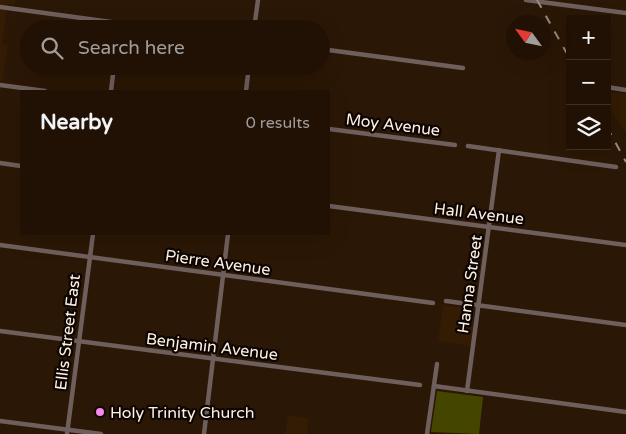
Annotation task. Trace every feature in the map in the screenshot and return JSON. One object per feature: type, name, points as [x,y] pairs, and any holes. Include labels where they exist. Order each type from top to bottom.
[{"type":"street","points":[[255,20],[258,0]]},
{"type":"street","points":[[526,0],[626,13]]},
{"type":"street","points":[[0,7],[81,20]]},
{"type":"street","points":[[330,50],[463,68]]},
{"type":"street","points":[[111,90],[113,75]]},
{"type":"street","points":[[246,90],[248,75]]},
{"type":"street","points":[[0,85],[38,90]]},
{"type":"street","points":[[611,88],[626,90]]},
{"type":"street","name":"Moy Avenue","points":[[330,129],[454,145]]},
{"type":"street","points":[[468,146],[616,167]]},
{"type":"street","name":"Hanna Street","points":[[468,391],[499,150]]},
{"type":"street","points":[[0,163],[20,166]]},
{"type":"street","name":"Hall Avenue","points":[[330,206],[626,245]]},
{"type":"street","name":"Ellis Street East","points":[[67,432],[93,235]]},
{"type":"street","points":[[204,434],[228,235]]},
{"type":"street","name":"Pierre Avenue","points":[[0,245],[433,303]]},
{"type":"street","points":[[446,301],[626,325]]},
{"type":"street","name":"Benjamin Avenue","points":[[0,331],[420,385]]},
{"type":"street","points":[[427,434],[437,364]]},
{"type":"street","points":[[434,386],[626,412]]},
{"type":"street","points":[[0,420],[67,432],[101,434]]},
{"type":"shaded area","points":[[0,0],[16,0],[15,4],[8,4],[2,44],[8,45],[2,81],[0,80]]},
{"type":"shaded area","points":[[611,92],[626,94],[626,134],[611,109]]},
{"type":"shaded area","points":[[443,305],[475,309],[472,346],[438,341]]},
{"type":"shaded area","points":[[437,391],[483,397],[479,434],[431,432]]},
{"type":"shaded area","points":[[288,415],[309,418],[307,434],[285,434]]},
{"type":"railway","points":[[537,0],[566,52]]},
{"type":"railway","points":[[611,134],[626,162]]},
{"type":"place","name":"Holy Trinity Church","points":[[100,412]]}]
